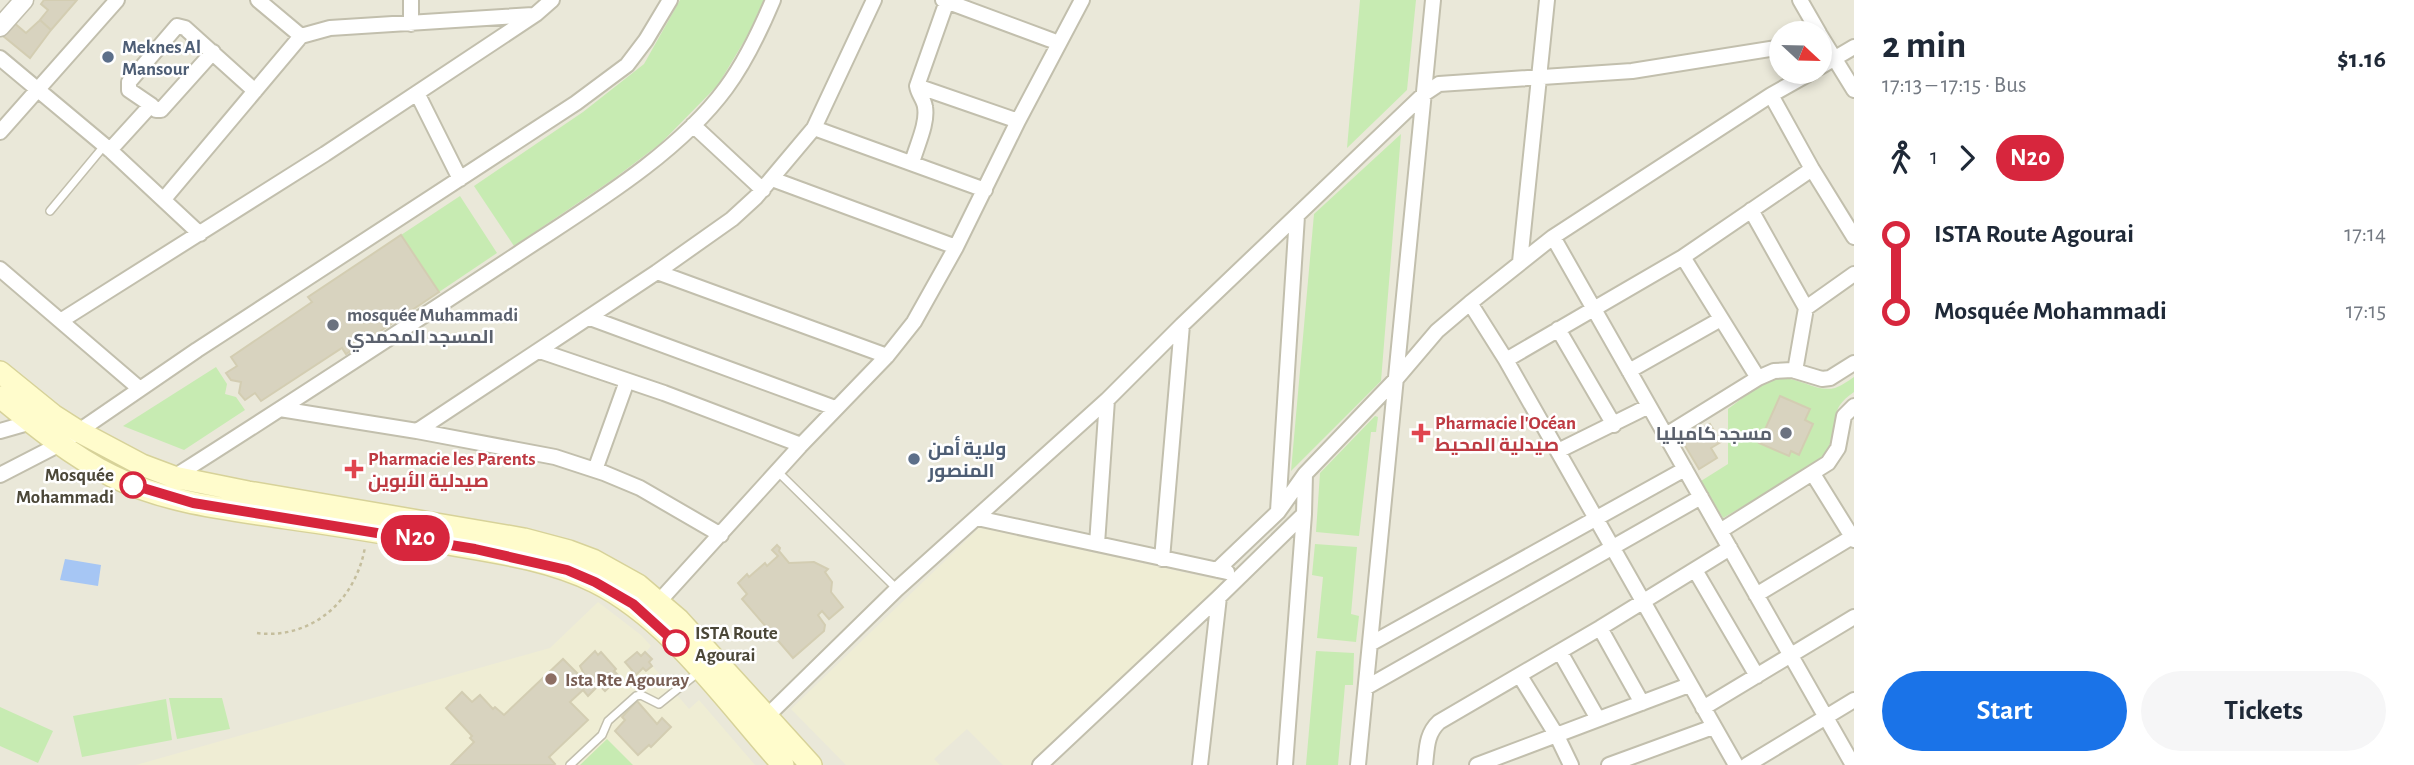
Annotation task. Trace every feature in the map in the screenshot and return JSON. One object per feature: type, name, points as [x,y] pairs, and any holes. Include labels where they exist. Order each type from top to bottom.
[{"type":"main road","points":[[0,372],[53,415],[78,431],[142,465],[174,477],[524,539],[593,560],[638,585],[700,670],[759,724],[811,765]]},
{"type":"main road","points":[[0,398],[88,463],[133,485],[193,503],[487,551],[567,570],[653,609],[691,633],[759,724],[783,765]]},
{"type":"main road","points":[[133,485],[142,465]]},
{"type":"street","points":[[0,27],[24,0]]},
{"type":"street","points":[[0,132],[117,0]]},
{"type":"street","points":[[258,0],[301,36]]},
{"type":"street","points":[[411,0],[411,24]]},
{"type":"street","points":[[62,320],[417,93],[536,14],[552,0]]},
{"type":"street","points":[[0,475],[60,444],[576,103],[626,65],[646,40],[670,0]]},
{"type":"street","points":[[174,477],[608,192],[665,150],[693,125],[726,89],[757,38],[774,0]]},
{"type":"street","points":[[417,431],[590,318],[733,219],[767,184],[814,128],[874,0]]},
{"type":"street","points":[[653,609],[835,408],[887,356],[914,322],[956,247],[1082,0]]},
{"type":"street","points":[[1358,765],[1433,0]]},
{"type":"street","points":[[1520,262],[1546,0]]},
{"type":"street","points":[[1800,0],[1811,21]]},
{"type":"street","points":[[912,163],[926,115],[924,100],[918,94],[917,86],[945,1],[1059,43]]},
{"type":"street","points":[[164,199],[301,36],[319,30],[536,14]]},
{"type":"street","points":[[213,52],[160,110],[156,110],[129,90],[129,82],[177,26],[186,28],[213,52],[255,91]]},
{"type":"street","points":[[1832,60],[1854,47]]},
{"type":"street","points":[[759,724],[897,589],[1107,400],[1424,94],[1439,84],[1632,71],[1769,49]]},
{"type":"street","points":[[1832,54],[1854,90]]},
{"type":"street","points":[[0,58],[107,148],[200,234]]},
{"type":"street","points":[[1217,570],[1278,512],[1305,474],[1397,378],[1437,331],[1470,303],[1553,237],[1791,84]]},
{"type":"street","points":[[917,86],[1018,121]]},
{"type":"street","points":[[417,93],[460,179]]},
{"type":"street","points":[[1771,95],[1854,237]]},
{"type":"street","points":[[107,148],[151,105]]},
{"type":"street","points":[[693,125],[767,184],[956,247]]},
{"type":"street","points":[[814,128],[985,190]]},
{"type":"street","points":[[1506,360],[1683,257],[1812,169]]},
{"type":"street","points":[[1751,210],[1806,308],[1795,370]]},
{"type":"street","points":[[1278,512],[1297,216]]},
{"type":"street","points":[[1553,237],[1853,765]]},
{"type":"street","points":[[1683,257],[1758,378]]},
{"type":"street","points":[[0,269],[140,389]]},
{"type":"street","points":[[657,272],[887,356]]},
{"type":"street","points":[[1806,308],[1854,274]]},
{"type":"street","points":[[1470,303],[1506,360],[1736,765]]},
{"type":"street","points":[[590,318],[835,408]]},
{"type":"street","points":[[1629,371],[1721,318]]},
{"type":"street","points":[[1162,559],[1182,325]]},
{"type":"street","points":[[1558,329],[1614,425]]},
{"type":"street","points":[[540,351],[801,445]]},
{"type":"street","points":[[1666,435],[1758,378],[1774,371],[1795,370],[1822,379],[1830,378],[1854,363]]},
{"type":"street","points":[[595,470],[627,381]]},
{"type":"street","points":[[1097,544],[1107,400]]},
{"type":"street","points":[[1720,531],[1828,463],[1839,443],[1844,416],[1854,405]]},
{"type":"street","points":[[1558,451],[1649,406]]},
{"type":"street","points":[[280,409],[555,457],[640,488],[721,535]]},
{"type":"street","points":[[0,431],[53,415]]},
{"type":"street","points":[[1839,443],[1854,448]]},
{"type":"street","points":[[1372,643],[1685,469]]},
{"type":"street","points":[[1285,765],[1305,474]]},
{"type":"street","points":[[1756,595],[1853,539],[1813,474]]},
{"type":"street","points":[[1367,687],[1701,497]]},
{"type":"street","points":[[1040,765],[1242,576],[1304,514]]},
{"type":"street","points":[[977,518],[1242,576]]},
{"type":"street","points":[[1425,765],[1428,736],[1432,729],[1730,548]]},
{"type":"street","points":[[1695,570],[1757,676]]},
{"type":"street","points":[[1200,765],[1219,597]]},
{"type":"street","points":[[1703,708],[1854,617]]},
{"type":"street","points":[[1600,628],[1642,703]]},
{"type":"street","points":[[1560,652],[1598,719]]},
{"type":"street","points":[[1520,676],[1557,736],[1571,765]]},
{"type":"street","points":[[1477,765],[1689,685]]},
{"type":"street","points":[[1747,765],[1854,700]]},
{"type":"street","points":[[1609,765],[1713,727]]},
{"type":"lane","points":[[50,211],[107,148]]},
{"type":"lane","points":[[778,472],[897,589]]},
{"type":"lane","points":[[570,765],[602,735],[608,721],[636,696],[646,696],[653,703],[659,704],[700,670]]},
{"type":"path","points":[[257,633],[274,635],[293,632],[323,617],[339,604],[351,586],[362,560],[368,530]]},
{"type":"shaded area","points":[[0,0],[1854,0],[1854,765],[0,765]]},
{"type":"shaded area","points":[[980,527],[1223,581],[1030,765],[1003,765],[967,729],[934,759],[940,765],[846,765],[791,709]]},
{"type":"shaded area","name":"Ista Rte Agouray","points":[[598,602],[651,646],[646,652],[652,659],[649,662],[689,709],[699,700],[755,765],[136,765],[550,648]]},
{"type":"green space","points":[[680,0],[764,0],[749,33],[718,85],[660,144],[514,246],[474,186],[583,112],[644,64]]},
{"type":"green space","points":[[1360,0],[1416,0],[1407,90],[1347,148]]},
{"type":"green space","points":[[1401,134],[1381,381],[1291,471],[1314,214]]},
{"type":"green space","points":[[460,196],[497,253],[439,292],[401,235]]},
{"type":"green space","points":[[216,367],[227,384],[225,394],[236,397],[245,410],[184,450],[123,426]]},
{"type":"green space","points":[[1854,377],[1854,392],[1837,411],[1832,437],[1821,458],[1811,467],[1723,518],[1701,481],[1728,464],[1728,409],[1756,388],[1775,379],[1791,379],[1827,389],[1837,387]]},
{"type":"green space","points":[[1375,416],[1378,417],[1376,432],[1371,432],[1359,536],[1316,532],[1320,473]]},
{"type":"green space","points":[[1315,544],[1357,547],[1351,614],[1359,616],[1356,642],[1317,638],[1323,577],[1312,575]]},
{"type":"green space","points":[[1316,651],[1354,653],[1353,685],[1345,685],[1338,765],[1306,765]]},
{"type":"green space","points":[[169,698],[222,698],[230,729],[177,739]]},
{"type":"green space","points":[[166,699],[172,740],[82,757],[73,716]]},
{"type":"green space","points":[[0,707],[53,731],[38,763],[0,746]]},
{"type":"green space","points":[[607,739],[633,765],[580,765]]},
{"type":"water","points":[[65,559],[101,565],[98,586],[60,580]]},
{"type":"building","points":[[44,0],[77,0],[51,30],[40,20],[48,10],[41,4]]},
{"type":"building","points":[[40,20],[51,30],[30,58],[2,35],[13,22],[26,33]]},
{"type":"building","name":"mosquée Muhammadi المسجد المحمدي","points":[[401,235],[439,292],[346,354],[342,348],[261,401],[255,393],[245,400],[239,393],[241,382],[231,380],[226,373],[237,366],[231,357],[312,302],[308,297]]},
{"type":"building","name":"مسجد كاميليا","points":[[1780,396],[1810,409],[1805,420],[1813,424],[1799,455],[1791,451],[1789,456],[1759,443]]},
{"type":"building","points":[[1710,424],[1721,442],[1711,448],[1717,458],[1699,469],[1681,439]]},
{"type":"building","points":[[777,545],[789,563],[814,562],[828,569],[825,572],[832,582],[831,592],[843,607],[829,619],[822,611],[818,615],[825,625],[824,631],[793,658],[742,599],[747,594],[738,583],[747,574],[749,577],[778,556],[772,550]]},
{"type":"building","points":[[595,651],[598,655],[601,652],[620,677],[605,691],[599,685],[588,696],[583,690],[570,702],[588,720],[549,757],[555,764],[451,765],[474,742],[470,738],[472,736],[446,708],[462,692],[472,702],[480,695],[493,709],[495,707],[504,715],[563,659],[581,677],[584,674],[580,666]]},
{"type":"building","points":[[637,652],[641,656],[645,652],[652,659],[649,662],[652,666],[646,671],[643,668],[636,675],[625,662]]},
{"type":"building","points":[[637,701],[657,724],[662,718],[671,727],[651,747],[649,745],[638,755],[615,731],[625,720],[622,717]]},
{"type":"bus line","name":"N20","points":[[133,485],[171,498],[223,509],[353,528],[537,561],[567,570],[613,591],[633,604],[676,643]]},
{"type":"place","name":"Meknes Al Mansour","points":[[108,57]]},
{"type":"place","name":"mosquée Muhammadi المسجد المحمدي","points":[[333,325]]},
{"type":"place","name":"Pharmacie l'Océan صيدلية المحيط","points":[[1421,433]]},
{"type":"place","name":"مسجد كاميليا","points":[[1786,433]]},
{"type":"place","name":"ولاية أمن المنصور","points":[[914,459]]},
{"type":"place","name":"Pharmacie les Parents صيدلية الأبوين","points":[[354,469]]},
{"type":"place","name":"Mosquée Mohammadi","points":[[133,485]]},
{"type":"place","name":"ISTA Route Agourai","points":[[676,643]]},
{"type":"place","name":"Ista Rte Agouray","points":[[551,679]]}]
